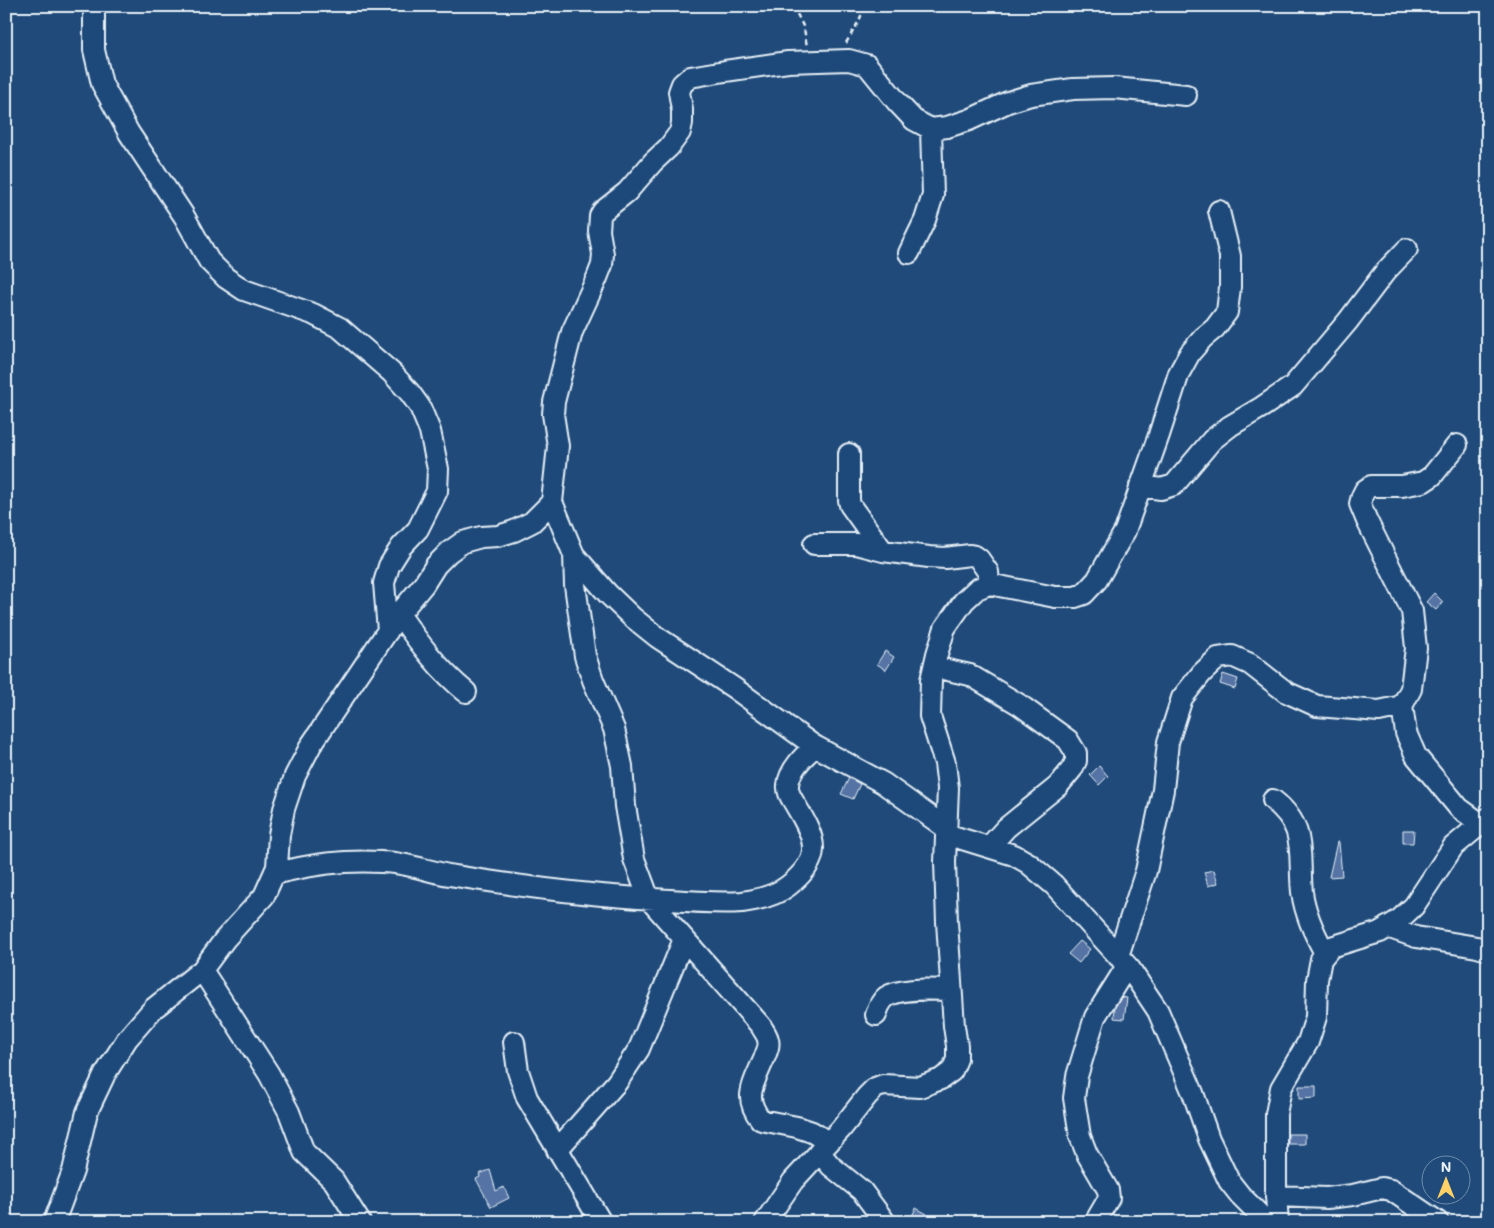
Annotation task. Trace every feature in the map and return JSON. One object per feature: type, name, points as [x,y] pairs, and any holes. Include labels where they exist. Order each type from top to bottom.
[{"type":"street","points":[[94,6],[94,50],[102,84],[129,133],[184,216],[208,261],[226,278],[244,290],[313,314],[340,328],[392,373],[420,407],[430,431],[438,469],[437,491],[418,529],[401,547],[389,566],[384,583],[388,631]]},
{"type":"street","points":[[1186,95],[1114,88],[1073,89],[1030,95],[1008,102],[969,120],[931,130],[914,120],[896,102],[867,65],[849,60],[788,62],[690,77],[682,84],[679,92],[682,109],[680,132],[669,147],[627,192],[603,211],[599,223],[603,254],[602,265],[572,332],[554,402],[553,414],[558,446],[552,502],[574,555],[614,600],[656,637],[734,688],[815,746],[883,783],[946,831],[1014,855],[1028,863],[1054,885],[1122,961],[1158,1011],[1193,1093],[1209,1139],[1229,1181],[1266,1222]]},
{"type":"street","points":[[909,253],[925,220],[933,195],[931,130]]},
{"type":"street","points":[[765,1222],[792,1181],[875,1088],[883,1084],[920,1087],[941,1079],[952,1071],[957,1060],[951,990],[945,862],[948,788],[945,763],[930,716],[931,680],[945,628],[964,602],[977,589],[989,584],[1055,597],[1075,597],[1084,594],[1097,580],[1125,531],[1179,373],[1190,353],[1215,328],[1227,312],[1230,287],[1230,256],[1219,211]]},
{"type":"street","points":[[1140,486],[1161,489],[1174,485],[1212,440],[1230,426],[1262,408],[1293,386],[1348,321],[1385,272],[1407,249]]},
{"type":"street","points":[[1278,1222],[1276,1196],[1276,1114],[1281,1088],[1308,1042],[1316,1017],[1321,959],[1331,947],[1380,932],[1399,920],[1414,906],[1453,847],[1484,821],[1459,808],[1416,756],[1406,733],[1402,706],[1411,689],[1416,648],[1412,611],[1360,504],[1365,490],[1372,486],[1402,486],[1423,482],[1432,476],[1457,445]]},
{"type":"street","points":[[849,454],[850,505],[883,551]]},
{"type":"street","points":[[54,1222],[73,1171],[87,1112],[105,1074],[127,1039],[153,1010],[202,970],[225,939],[264,896],[277,867],[279,835],[284,809],[295,776],[311,745],[399,614],[424,584],[436,565],[449,552],[463,542],[482,537],[498,536],[514,531],[532,522],[552,502]]},
{"type":"street","points":[[814,544],[851,543],[883,551],[945,558],[975,556],[988,572],[989,584]]},
{"type":"street","points":[[574,555],[575,585],[585,656],[614,729],[622,766],[625,806],[634,859],[650,899],[721,978],[761,1026],[768,1040],[768,1050],[750,1094],[753,1110],[761,1120],[812,1132],[824,1147],[831,1166],[862,1191],[885,1222]]},
{"type":"street","points":[[399,614],[434,662],[450,680],[466,692]]},
{"type":"street","points":[[1095,1222],[1109,1198],[1108,1190],[1087,1154],[1080,1136],[1074,1098],[1077,1076],[1095,1017],[1122,961],[1146,871],[1163,790],[1168,742],[1182,698],[1202,673],[1218,658],[1232,656],[1250,664],[1286,692],[1317,706],[1379,711],[1402,706]]},
{"type":"street","points":[[934,667],[970,674],[1020,705],[1068,740],[1076,753],[1076,761],[1072,769],[1058,786],[1006,828],[989,847]]},
{"type":"street","points":[[274,874],[309,865],[385,862],[519,886],[597,896],[709,903],[743,902],[767,897],[786,888],[802,873],[812,859],[814,847],[810,834],[788,793],[788,784],[790,774],[815,746]]},
{"type":"street","points":[[1273,800],[1285,810],[1294,824],[1300,842],[1302,892],[1307,916],[1325,953]]},
{"type":"street","points":[[1387,927],[1416,937],[1488,950]]},
{"type":"street","points":[[557,1150],[617,1082],[639,1049],[684,939]]},
{"type":"street","points":[[202,970],[269,1074],[289,1112],[304,1152],[334,1181],[360,1222]]},
{"type":"street","points":[[876,1014],[880,1004],[894,994],[918,990],[951,990]]},
{"type":"street","points":[[514,1042],[518,1072],[527,1098],[600,1222]]},
{"type":"street","points":[[1276,1196],[1326,1198],[1353,1195],[1382,1188],[1391,1190],[1438,1222]]},
{"type":"path","points":[[793,6],[819,61],[846,43],[859,22],[865,6]]},
{"type":"building","points":[[1434,593],[1443,602],[1436,610],[1426,602]]},
{"type":"building","points":[[885,651],[894,657],[886,670],[877,664]]},
{"type":"building","points":[[1223,674],[1238,679],[1235,689],[1220,684]]},
{"type":"building","points":[[1099,766],[1108,776],[1099,785],[1090,775]]},
{"type":"building","points":[[849,778],[860,784],[853,799],[841,794]]},
{"type":"building","points":[[1403,830],[1414,830],[1413,843],[1403,843]]},
{"type":"building","points":[[1337,842],[1339,842],[1342,876],[1329,877]]},
{"type":"building","points":[[1214,870],[1218,883],[1208,886],[1204,872]]},
{"type":"building","points":[[1080,941],[1090,949],[1079,963],[1068,954]]},
{"type":"building","points":[[1122,997],[1127,998],[1124,1019],[1114,1018],[1115,1007]]},
{"type":"building","points":[[1299,1086],[1316,1086],[1316,1098],[1299,1099]]},
{"type":"building","points":[[1288,1134],[1305,1134],[1305,1144],[1288,1144]]},
{"type":"building","points":[[490,1170],[496,1191],[504,1187],[509,1198],[491,1207],[476,1179],[480,1177],[479,1174]]},
{"type":"building","points":[[916,1208],[927,1214],[923,1222],[909,1222]]}]
